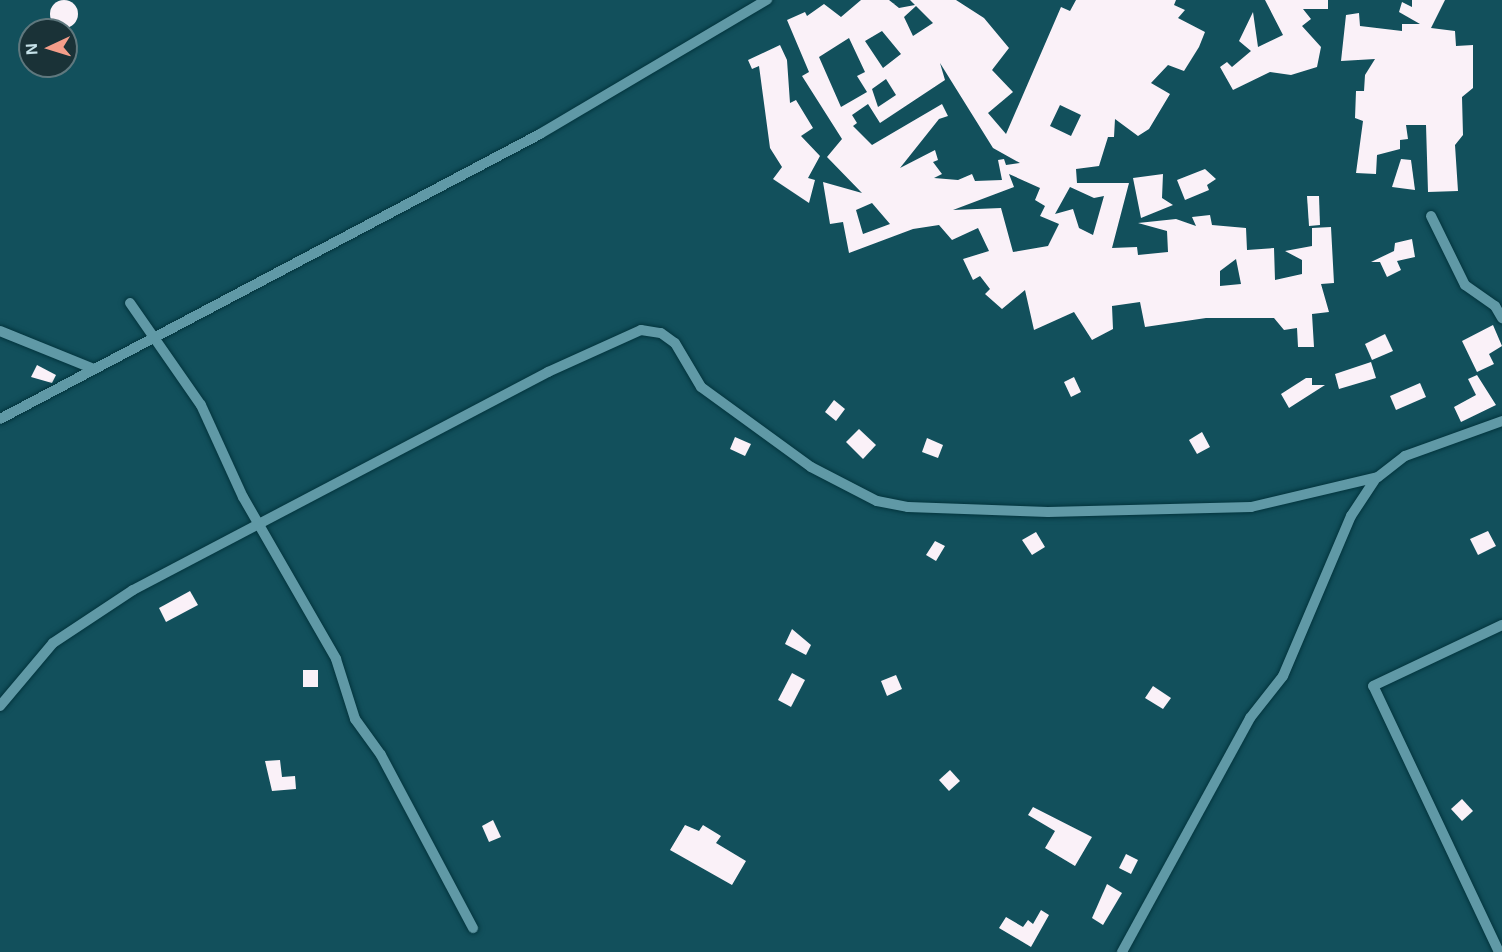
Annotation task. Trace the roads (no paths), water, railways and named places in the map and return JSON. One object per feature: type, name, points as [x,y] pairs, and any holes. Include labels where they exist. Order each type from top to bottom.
[{"type":"street","points":[[0,419],[540,134],[767,0]]},
{"type":"street","points":[[1431,216],[1465,285],[1495,306],[1502,318]]},
{"type":"street","points":[[130,303],[201,405],[259,526],[336,659],[355,719],[381,755],[473,927]]},
{"type":"street","points":[[0,706],[53,643],[133,590],[259,526],[548,372],[641,330],[661,333],[675,343],[700,387],[811,467],[878,501],[908,507],[1204,511],[1251,507],[1376,478]]},
{"type":"street","points":[[0,331],[94,369]]},
{"type":"street","points":[[1122,952],[1250,718],[1283,676],[1351,516],[1376,478],[1405,456],[1502,421]]},
{"type":"street","points":[[1499,952],[1373,686],[1502,625]]}]
